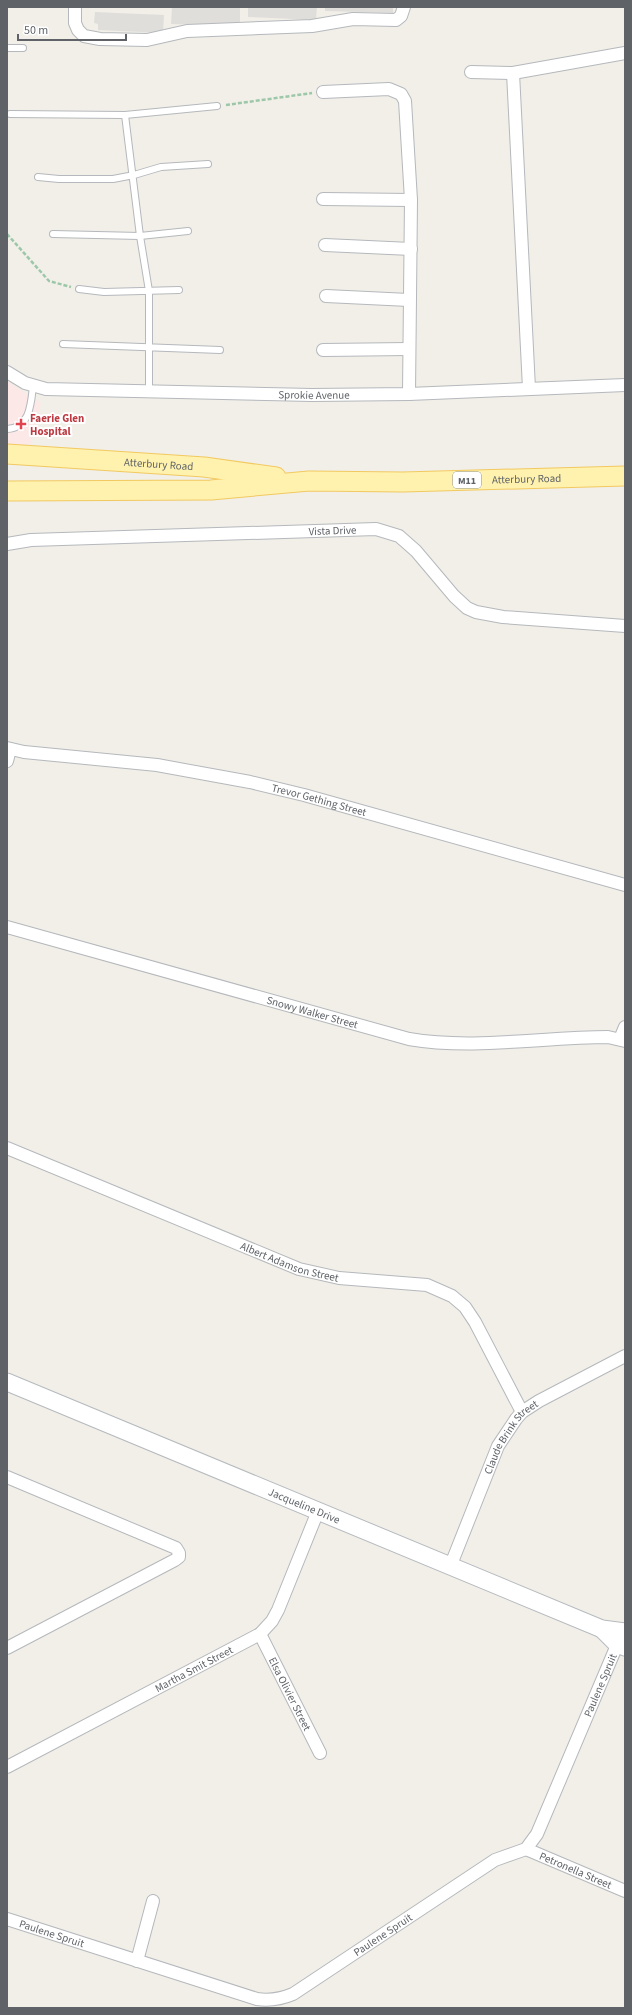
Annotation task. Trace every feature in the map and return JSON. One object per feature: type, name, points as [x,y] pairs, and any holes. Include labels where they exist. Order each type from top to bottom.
[{"type":"main road","name":"Atterbury Road","points":[[7,454],[204,467],[309,481]]},
{"type":"main road","name":"Atterbury Road","points":[[7,490],[211,490],[309,481],[402,482],[625,476]]},
{"type":"street","points":[[75,7],[75,23],[78,30],[84,36],[100,39],[140,40],[188,31],[312,26],[353,19],[396,20],[401,16],[404,7]]},
{"type":"street","points":[[471,72],[513,73],[625,53]]},
{"type":"street","points":[[513,73],[529,388]]},
{"type":"street","points":[[323,92],[389,89],[397,92],[403,97],[406,105],[411,248],[409,300],[409,394]]},
{"type":"street","points":[[323,199],[410,200]]},
{"type":"street","points":[[325,245],[411,248]]},
{"type":"street","points":[[326,296],[409,300]]},
{"type":"street","points":[[323,350],[409,349]]},
{"type":"street","name":"Sprokie Avenue","points":[[7,372],[33,386],[61,389],[149,392],[312,395],[409,394],[625,385]]},
{"type":"street","name":"Vista Drive","points":[[7,544],[31,540],[376,529],[399,536],[416,551],[454,596],[467,608],[476,612],[503,617],[625,626]]},
{"type":"street","points":[[7,761],[9,748]]},
{"type":"street","name":"Trevor Gething Street","points":[[9,748],[157,765],[250,782],[304,795],[625,886]]},
{"type":"street","name":"Snowy Walker Street","points":[[7,927],[409,1039],[427,1042],[598,1037],[622,1040]]},
{"type":"street","points":[[622,1040],[625,1027]]},
{"type":"street","name":"Albert Adamson Street","points":[[7,1148],[299,1269],[339,1278],[427,1285],[442,1290],[458,1300],[470,1314],[522,1412]]},
{"type":"street","name":"Claude Brink Street","points":[[450,1566],[498,1446],[508,1429],[522,1412],[543,1399],[625,1356]]},
{"type":"street","name":"Jacqueline Drive","points":[[7,1382],[623,1639]]},
{"type":"street","points":[[7,1477],[176,1548],[179,1553],[179,1557],[7,1648]]},
{"type":"street","name":"Martha Smit Street","points":[[7,1767],[260,1634],[272,1621],[278,1610],[318,1511]]},
{"type":"street","name":"Elsa Olivier Street","points":[[260,1634],[320,1754]]},
{"type":"street","name":"Paulene Spruit","points":[[7,1919],[257,1999],[281,1999],[293,1994],[495,1860],[526,1849],[537,1834],[623,1639]]},
{"type":"street","name":"Petronella Street","points":[[526,1849],[625,1891]]},
{"type":"street","points":[[137,1961],[153,1900]]},
{"type":"lane","points":[[7,48],[23,48]]},
{"type":"lane","points":[[10,114],[125,115],[217,106]]},
{"type":"lane","points":[[125,115],[134,175],[140,236],[149,291],[149,392]]},
{"type":"lane","points":[[38,177],[98,180],[134,175],[161,167],[208,164]]},
{"type":"lane","points":[[54,234],[140,236],[188,231]]},
{"type":"lane","points":[[79,289],[104,292],[179,290]]},
{"type":"lane","points":[[63,344],[220,350]]},
{"type":"lane","points":[[7,429],[20,425],[27,418],[33,386]]},
{"type":"path","points":[[217,106],[323,92]]},
{"type":"path","points":[[7,234],[49,281],[79,289]]},
{"type":"shaded area","points":[[172,7],[240,8],[240,26],[171,24]]},
{"type":"shaded area","points":[[248,7],[317,7],[316,20],[248,17]]},
{"type":"shaded area","points":[[325,7],[393,7],[393,13],[325,11]]},
{"type":"shaded area","points":[[95,12],[164,15],[163,33],[98,30],[98,24],[94,23]]},
{"type":"shaded area","name":"Faerie Glen Hospital","points":[[7,381],[41,403],[30,445],[7,444]]},
{"type":"place","name":"Faerie Glen Hospital","points":[[21,424]]}]
